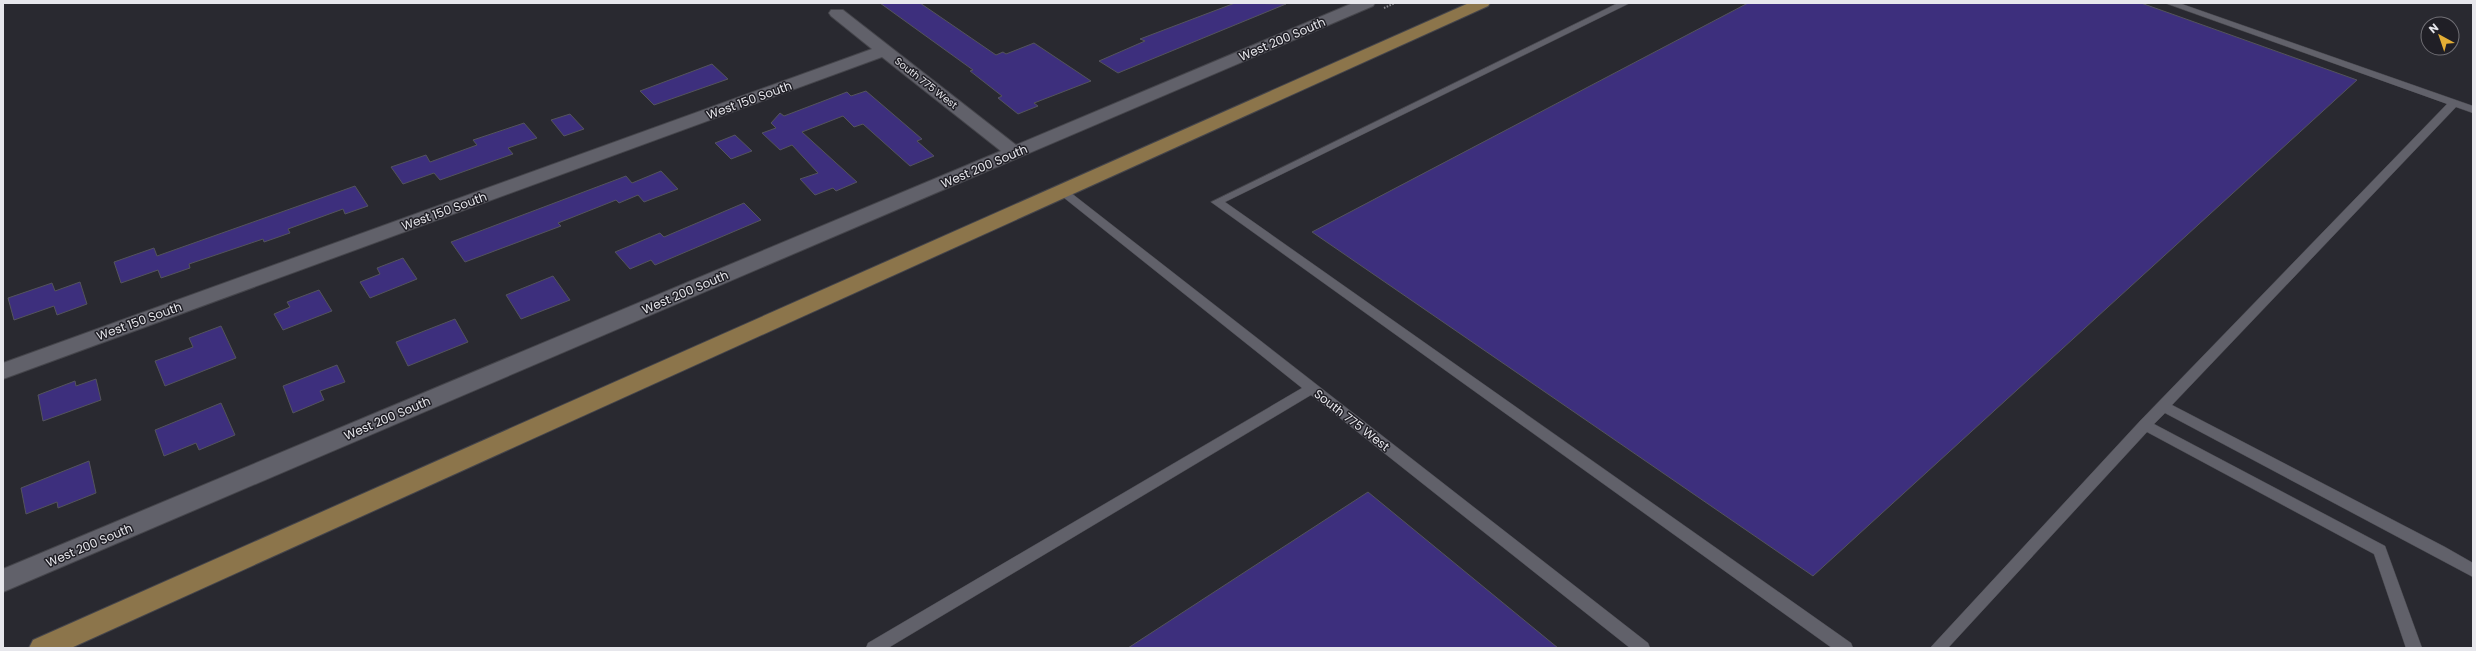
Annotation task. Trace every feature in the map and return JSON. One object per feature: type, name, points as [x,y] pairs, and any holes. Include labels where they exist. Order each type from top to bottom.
[{"type":"main road","points":[[43,648],[1482,3]]},
{"type":"street","name":"West 200 South","points":[[3,581],[1367,3]]},
{"type":"street","name":"South 775 West","points":[[837,12],[1015,153]]},
{"type":"street","name":"West 150 South","points":[[3,371],[885,50]]},
{"type":"lane","points":[[1625,3],[1217,202],[1845,648]]},
{"type":"lane","points":[[2170,3],[2473,110]]},
{"type":"lane","points":[[1938,648],[2145,425],[2454,103]]},
{"type":"lane","name":"South 775 West","points":[[1062,191],[1642,648]]},
{"type":"lane","points":[[874,648],[1312,388]]},
{"type":"lane","points":[[2163,406],[2440,551],[2473,571]]},
{"type":"lane","points":[[2145,425],[2380,550],[2414,648]]},
{"type":"building","points":[[880,3],[920,3],[996,55],[1003,52],[1006,54],[1034,43],[1091,81],[1034,103],[1038,106],[1018,114],[998,98],[1002,96],[970,71],[973,70]]},
{"type":"building","points":[[1235,3],[1286,4],[1118,73],[1099,61],[1145,41],[1140,39]]},
{"type":"building","points":[[1748,3],[2141,3],[2357,80],[1813,576],[1312,232]]},
{"type":"building","points":[[712,64],[728,79],[654,105],[640,91]]},
{"type":"building","points":[[866,91],[922,139],[917,141],[934,156],[910,166],[863,124],[854,127],[843,116],[802,132],[857,182],[836,191],[833,188],[815,195],[800,179],[818,173],[792,145],[780,150],[762,133],[776,128],[771,123],[780,113],[784,116],[847,92],[851,96]]},
{"type":"building","points":[[570,114],[584,129],[564,136],[551,120]]},
{"type":"building","points":[[524,123],[537,138],[508,148],[513,154],[440,180],[434,173],[403,184],[391,167],[426,155],[430,162],[477,145],[473,140]]},
{"type":"building","points":[[735,135],[752,151],[731,159],[715,143]]},
{"type":"building","points":[[661,171],[678,189],[644,202],[638,195],[619,203],[616,200],[558,223],[561,226],[465,262],[451,242],[626,176],[632,183]]},
{"type":"building","points":[[355,186],[368,206],[345,214],[343,209],[288,229],[290,233],[264,242],[263,239],[189,264],[190,268],[161,278],[158,270],[121,283],[114,262],[154,248],[157,256]]},
{"type":"building","points":[[744,203],[761,220],[655,265],[651,260],[630,269],[615,252],[660,233],[664,237]]},
{"type":"building","points":[[403,258],[417,279],[370,298],[360,282],[380,274],[377,268]]},
{"type":"building","points":[[553,276],[570,300],[521,319],[506,295]]},
{"type":"building","points":[[80,282],[87,304],[57,315],[54,306],[14,320],[8,298],[52,283],[55,291]]},
{"type":"building","points":[[319,290],[332,311],[283,330],[274,314],[290,307],[287,302]]},
{"type":"building","points":[[455,319],[468,342],[408,366],[396,342]]},
{"type":"building","points":[[221,326],[236,358],[165,386],[155,361],[193,347],[189,338]]},
{"type":"building","points":[[337,365],[345,382],[320,391],[324,400],[293,413],[283,386]]},
{"type":"building","points":[[96,379],[101,400],[43,421],[38,395],[75,381],[76,386]]},
{"type":"building","points":[[221,403],[235,435],[199,450],[196,443],[164,456],[155,430]]},
{"type":"building","points":[[89,461],[96,493],[58,508],[57,502],[26,514],[21,488]]},
{"type":"building","points":[[1368,492],[1558,648],[1128,648]]}]
